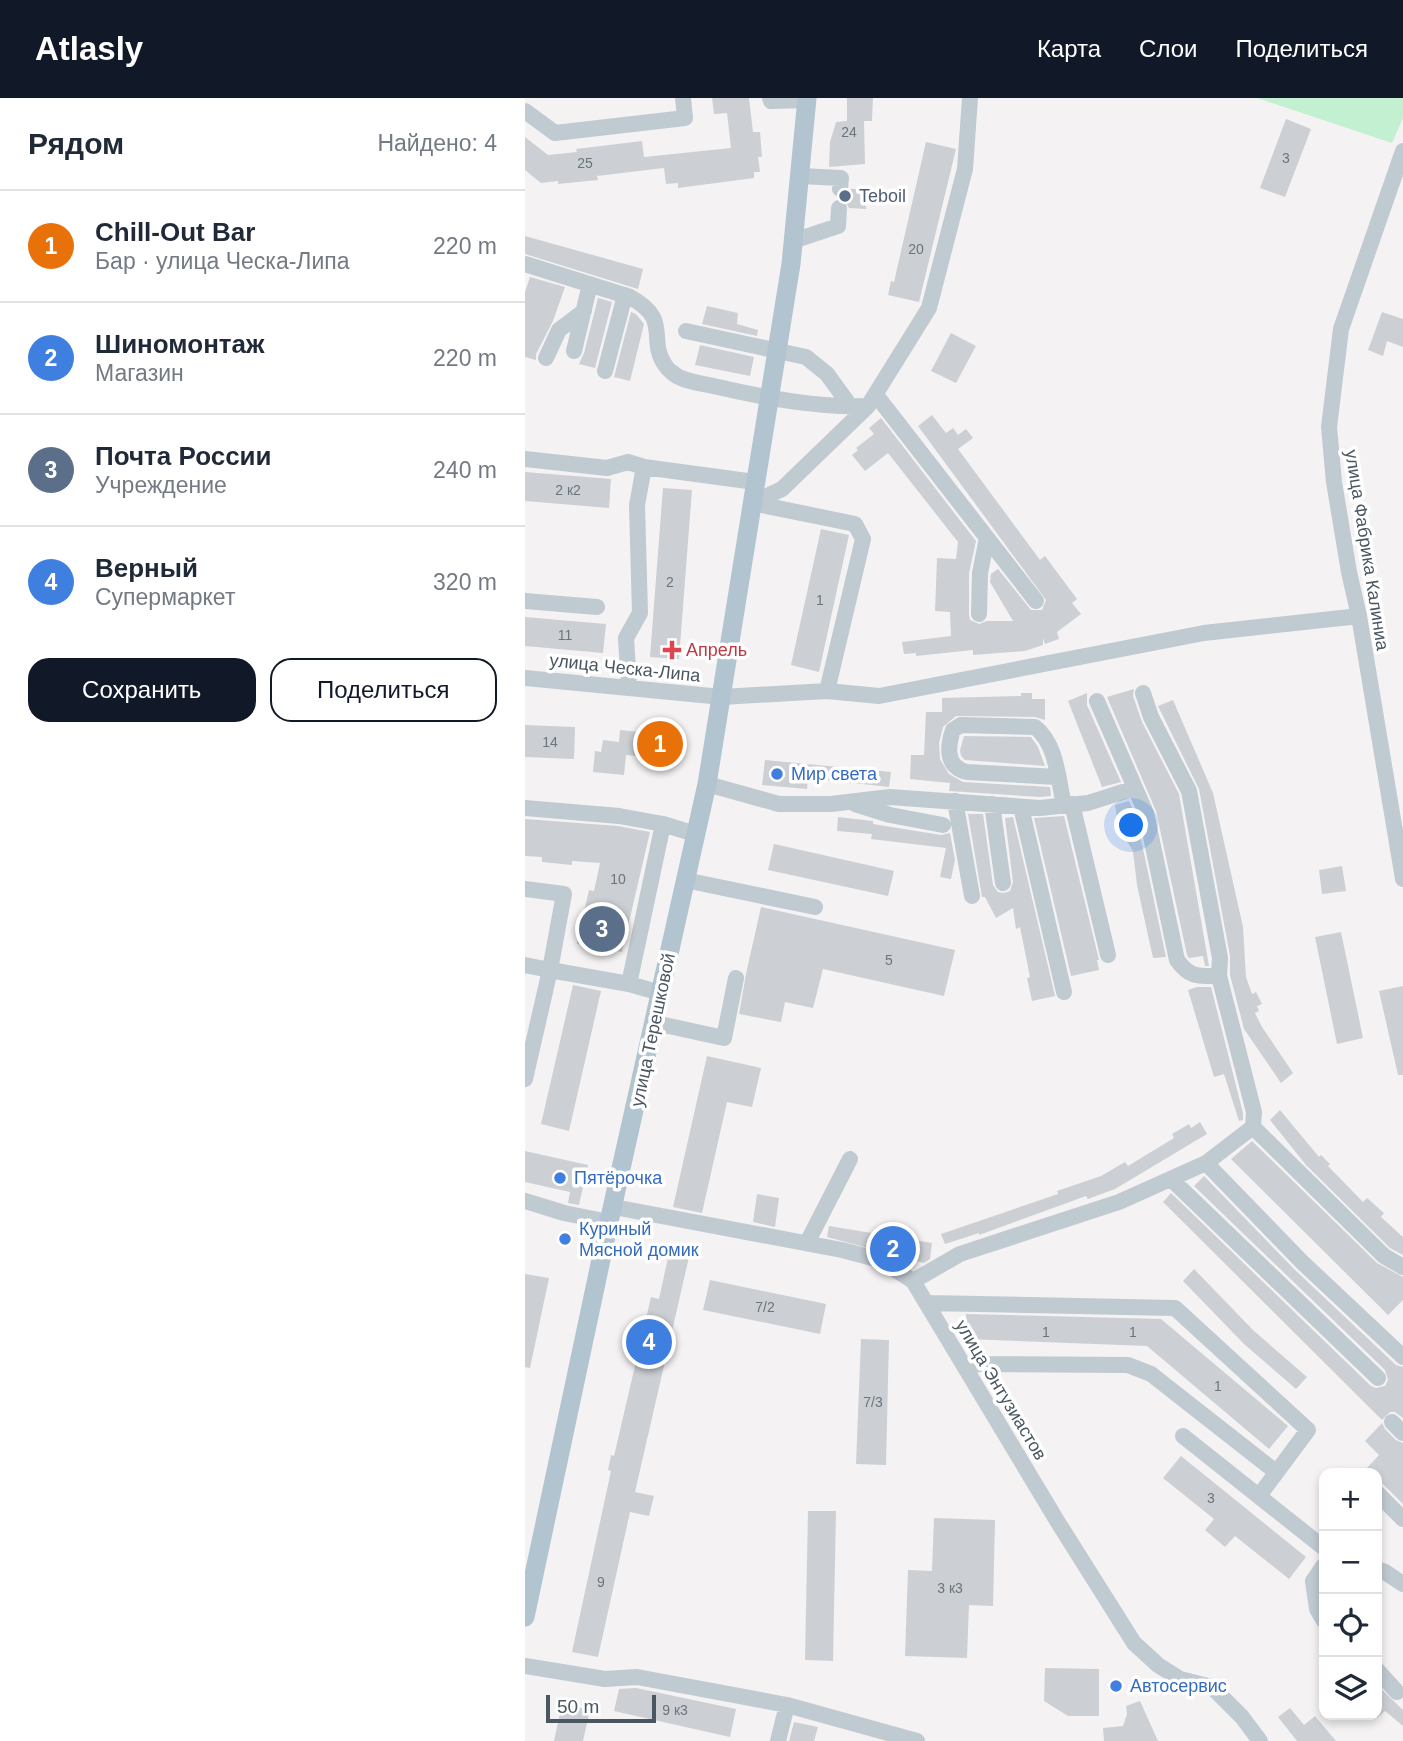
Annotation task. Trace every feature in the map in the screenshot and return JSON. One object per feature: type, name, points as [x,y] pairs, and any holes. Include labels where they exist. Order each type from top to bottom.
[{"type":"main road","name":"улица Терешковой","points":[[525,1617],[707,783],[791,264],[807,99]]},
{"type":"street","points":[[525,111],[555,133],[685,118],[683,98]]},
{"type":"street","points":[[770,98],[771,101],[807,99]]},
{"type":"street","points":[[752,503],[782,489],[872,400],[929,308],[965,169],[970,98]]},
{"type":"street","name":"улица Фабрика Калиниа","points":[[1403,151],[1341,329],[1329,427],[1334,482],[1359,615],[1368,680],[1400,819],[1403,879]]},
{"type":"street","points":[[800,176],[841,178],[840,189]]},
{"type":"street","points":[[793,241],[838,226],[839,208]]},
{"type":"street","points":[[526,266],[625,295],[641,303],[649,310],[656,323],[660,356],[666,367],[680,378],[733,391],[803,402],[851,407],[872,400]]},
{"type":"street","points":[[574,351],[590,284]]},
{"type":"street","points":[[605,371],[625,295]]},
{"type":"street","points":[[546,358],[559,330],[584,311]]},
{"type":"street","points":[[686,331],[806,357],[827,374],[851,407]]},
{"type":"street","points":[[872,400],[1036,601]]},
{"type":"street","points":[[525,459],[607,468],[628,461],[644,467],[755,482]]},
{"type":"street","points":[[629,688],[626,638],[640,613],[637,505],[644,467]]},
{"type":"street","points":[[752,503],[855,524],[863,539],[827,691]]},
{"type":"street","points":[[979,614],[980,573],[987,538]]},
{"type":"street","points":[[525,601],[597,607]]},
{"type":"street","name":"улица Ческа-Липа","points":[[525,678],[722,697],[827,691],[879,696],[1205,633],[1359,615]]},
{"type":"street","points":[[913,1281],[960,1254],[1119,1202],[1171,1179],[1206,1163],[1253,1127],[1254,1112],[1219,976],[1220,958],[1189,791],[1151,717],[1143,693]]},
{"type":"street","points":[[1097,701],[1146,813],[1177,960],[1185,970],[1196,976],[1219,976]]},
{"type":"street","points":[[1057,777],[957,770],[951,763],[950,739],[953,730],[961,725],[1035,727],[1043,733],[1050,744],[1057,777],[1068,805],[1108,955]]},
{"type":"street","points":[[707,783],[779,804],[850,802],[890,797],[1040,808],[1088,803],[1135,788]]},
{"type":"street","points":[[850,802],[890,815],[943,825]]},
{"type":"street","points":[[955,802],[972,896]]},
{"type":"street","points":[[992,804],[1003,883]]},
{"type":"street","points":[[1021,807],[1064,992]]},
{"type":"street","points":[[525,808],[619,816],[663,824],[695,834]]},
{"type":"street","points":[[629,984],[663,824]]},
{"type":"street","points":[[685,880],[815,907]]},
{"type":"street","points":[[525,889],[564,894],[525,1079]]},
{"type":"street","points":[[525,965],[629,984],[661,993]]},
{"type":"street","points":[[655,1023],[724,1038],[736,978]]},
{"type":"street","points":[[1253,1127],[1384,1256],[1403,1267]]},
{"type":"street","points":[[807,1244],[851,1159]]},
{"type":"street","points":[[1206,1163],[1302,1262],[1403,1357]]},
{"type":"street","points":[[1171,1179],[1378,1378]]},
{"type":"street","name":"улица Энтузиастов","points":[[525,1201],[564,1213],[611,1214],[807,1244],[880,1261],[913,1281],[1134,1643],[1157,1665],[1180,1679],[1212,1687],[1242,1717],[1260,1741]]},
{"type":"street","points":[[927,1303],[1175,1308],[1308,1430],[1259,1496]]},
{"type":"street","points":[[964,1364],[1128,1366],[1151,1374],[1276,1472]]},
{"type":"street","points":[[1183,1436],[1319,1544]]},
{"type":"street","points":[[1382,1498],[1403,1519]]},
{"type":"street","points":[[1382,1571],[1403,1584]]},
{"type":"street","points":[[1319,1572],[1313,1581],[1319,1612]]},
{"type":"street","points":[[525,1667],[605,1679],[637,1677],[787,1705],[917,1741]]},
{"type":"street","points":[[1382,1676],[1397,1692]]},
{"type":"street","points":[[778,1741],[787,1705]]},
{"type":"street","points":[[856,1741],[860,1725]]},
{"type":"green space","points":[[1257,98],[1403,98],[1403,118],[1392,143]]},
{"type":"building","points":[[712,98],[749,98],[753,132],[760,132],[762,157],[758,157],[760,172],[754,172],[754,178],[678,188],[678,183],[666,184],[664,168],[558,184],[558,181],[541,183],[525,170],[525,137],[548,155],[642,141],[644,157],[731,148],[727,113],[714,114]]},
{"type":"building","points":[[847,98],[873,98],[872,121],[864,121],[865,164],[829,167],[830,142],[836,122],[847,121]]},
{"type":"building","points":[[1286,119],[1311,129],[1285,197],[1260,188]]},
{"type":"building","points":[[926,142],[956,149],[919,302],[888,295],[891,281],[894,282]]},
{"type":"building","points":[[851,189],[867,189],[866,209],[849,208],[844,199]]},
{"type":"building","points":[[525,236],[643,269],[638,289],[525,254]]},
{"type":"building","points":[[530,277],[565,287],[553,321],[536,354],[536,360],[525,357],[525,292]]},
{"type":"building","points":[[598,298],[612,302],[595,368],[579,364]]},
{"type":"building","points":[[707,306],[738,313],[737,324],[758,330],[757,336],[702,324]]},
{"type":"building","points":[[631,312],[644,324],[630,381],[614,377]]},
{"type":"building","points":[[1382,312],[1403,319],[1403,347],[1387,341],[1383,356],[1368,350]]},
{"type":"building","points":[[951,333],[976,346],[956,383],[931,371]]},
{"type":"building","points":[[700,345],[754,357],[750,376],[695,365]]},
{"type":"building","points":[[932,415],[946,433],[953,428],[958,435],[966,429],[973,438],[958,449],[1040,560],[1045,556],[1077,599],[1072,603],[1081,614],[1057,632],[1059,639],[1045,644],[1043,638],[1043,645],[1025,651],[973,655],[973,650],[916,656],[916,653],[904,654],[902,642],[951,636],[950,612],[935,611],[937,558],[956,559],[958,542],[888,453],[865,471],[852,455],[858,450],[856,448],[874,434],[869,428],[881,418],[976,541],[969,573],[970,620],[979,624],[987,621],[1013,621],[990,582],[991,574],[998,569],[1031,610],[1042,610],[1046,600],[918,426]]},
{"type":"building","points":[[525,472],[611,479],[609,508],[525,501]]},
{"type":"building","points":[[663,488],[692,490],[679,659],[650,657]]},
{"type":"building","points":[[821,529],[849,535],[819,672],[791,665]]},
{"type":"building","points":[[525,617],[606,624],[603,653],[525,646]]},
{"type":"building","points":[[1134,689],[1133,696],[1142,722],[1179,794],[1209,966],[1205,966],[1203,956],[1189,958],[1187,955],[1156,811],[1107,697]]},
{"type":"building","points":[[1021,693],[1032,693],[1032,699],[1045,699],[1045,720],[1035,717],[956,716],[943,727],[939,743],[940,759],[949,774],[963,782],[1050,787],[1051,796],[949,791],[950,783],[910,779],[911,755],[924,755],[926,712],[942,712],[942,698],[1021,696]]},
{"type":"building","points":[[1087,693],[1087,705],[1121,782],[1102,787],[1068,701]]},
{"type":"building","points":[[1173,700],[1213,793],[1243,927],[1246,977],[1252,994],[1256,992],[1262,1004],[1257,1006],[1259,1011],[1255,1013],[1293,1073],[1281,1083],[1244,1029],[1230,975],[1230,956],[1199,789],[1158,706]]},
{"type":"building","points":[[525,725],[575,727],[574,759],[525,757]]},
{"type":"building","points":[[620,730],[668,735],[665,759],[626,755],[624,775],[593,772],[595,751],[601,752],[603,740],[619,742]]},
{"type":"building","points":[[964,736],[1031,737],[1045,766],[965,760],[960,750]]},
{"type":"building","points":[[765,760],[891,772],[889,787],[808,778],[807,789],[762,785]]},
{"type":"building","points":[[1129,801],[1136,816],[1166,957],[1153,958],[1137,885],[1133,851],[1119,829],[1115,805]]},
{"type":"building","points":[[968,814],[983,814],[993,885],[998,892],[1004,893],[1010,891],[1013,882],[1005,818],[1013,817],[1055,996],[1032,1001],[1020,927],[1016,929],[1013,908],[996,918],[985,897],[982,897]]},
{"type":"building","points":[[1064,816],[1099,960],[1099,970],[1071,976],[1034,818]]},
{"type":"building","points":[[838,817],[941,835],[950,833],[955,860],[951,879],[940,877],[946,848],[871,839],[872,834],[837,831]]},
{"type":"building","points":[[525,819],[618,826],[650,832],[622,952],[577,944],[589,890],[594,891],[600,863],[572,861],[572,865],[542,862],[542,857],[525,856]]},
{"type":"building","points":[[774,844],[894,871],[888,896],[768,870]]},
{"type":"building","points":[[1342,866],[1346,891],[1322,894],[1319,870]]},
{"type":"building","points":[[761,907],[955,950],[944,996],[823,969],[813,1008],[785,1002],[781,1022],[739,1014]]},
{"type":"building","points":[[1341,932],[1363,1038],[1337,1044],[1315,937]]},
{"type":"building","points":[[573,985],[601,991],[569,1131],[541,1124]]},
{"type":"building","points":[[1403,986],[1403,1075],[1398,1075],[1379,991]]},
{"type":"building","points":[[1211,987],[1243,1120],[1239,1121],[1224,1074],[1214,1077],[1188,990]]},
{"type":"building","points":[[707,1056],[761,1068],[752,1107],[727,1102],[702,1213],[673,1207]]},
{"type":"building","points":[[1280,1110],[1319,1157],[1321,1155],[1330,1164],[1328,1166],[1363,1202],[1367,1198],[1384,1213],[1381,1217],[1403,1237],[1403,1255],[1390,1248],[1306,1165],[1270,1120]]},
{"type":"building","points":[[1200,1122],[1207,1134],[1115,1189],[1088,1199],[1086,1196],[979,1235],[945,1244],[941,1234],[1058,1194],[1057,1191],[1101,1176],[1125,1162],[1128,1166],[1174,1138],[1172,1134],[1189,1124],[1191,1128]]},
{"type":"building","points":[[1252,1141],[1377,1263],[1403,1277],[1403,1300],[1388,1315],[1231,1159]]},
{"type":"building","points":[[525,1151],[588,1165],[579,1205],[568,1203],[570,1192],[525,1182]]},
{"type":"building","points":[[1204,1176],[1295,1270],[1396,1365],[1403,1367],[1403,1418],[1390,1412],[1382,1420],[1163,1202],[1171,1193],[1371,1386],[1385,1386],[1388,1380],[1385,1370],[1194,1186]]},
{"type":"building","points":[[757,1194],[779,1198],[775,1227],[753,1222]]},
{"type":"building","points":[[829,1226],[932,1243],[930,1259],[924,1263],[827,1237]]},
{"type":"building","points":[[669,1253],[689,1257],[635,1492],[654,1496],[649,1516],[630,1512],[598,1657],[572,1652],[611,1471],[608,1470],[611,1455],[614,1456],[651,1297],[659,1299]]},
{"type":"building","points":[[1194,1269],[1254,1331],[1307,1377],[1296,1389],[1244,1344],[1183,1281]]},
{"type":"building","points":[[525,1274],[549,1278],[530,1368],[525,1367]]},
{"type":"building","points":[[710,1280],[826,1304],[820,1334],[703,1310]]},
{"type":"building","points":[[966,1314],[1161,1319],[1288,1426],[1269,1449],[1147,1346],[965,1339]]},
{"type":"building","points":[[861,1339],[889,1340],[886,1465],[856,1464]]},
{"type":"building","points":[[1382,1423],[1396,1440],[1403,1443],[1403,1504],[1382,1483],[1382,1468],[1367,1468],[1379,1455],[1365,1441]]},
{"type":"building","points":[[1181,1456],[1306,1557],[1289,1579],[1235,1536],[1225,1547],[1205,1530],[1214,1519],[1163,1478]]},
{"type":"building","points":[[808,1511],[836,1511],[833,1661],[805,1660]]},
{"type":"building","points":[[934,1518],[995,1520],[993,1606],[969,1605],[967,1658],[905,1656],[908,1570],[932,1571]]},
{"type":"building","points":[[1045,1668],[1099,1669],[1099,1716],[1068,1716],[1044,1701]]},
{"type":"building","points":[[636,1688],[736,1709],[730,1737],[614,1711],[619,1689]]},
{"type":"building","points":[[1382,1690],[1403,1710],[1403,1726],[1385,1711],[1382,1714]]},
{"type":"building","points":[[1140,1701],[1158,1741],[1104,1741],[1103,1728],[1123,1726],[1127,1714],[1126,1706]]},
{"type":"building","points":[[562,1704],[590,1710],[583,1741],[554,1741]]},
{"type":"building","points":[[1290,1708],[1304,1725],[1315,1716],[1336,1741],[1297,1741],[1278,1717]]},
{"type":"building","points":[[794,1722],[818,1727],[814,1741],[789,1741]]},
{"type":"place","name":"Teboil","points":[[845,196]]},
{"type":"place","name":"Апрель","points":[[672,650]]},
{"type":"place","name":"Chill-Out Bar","points":[[660,744]]},
{"type":"place","name":"Мир света","points":[[777,774]]},
{"type":"place","name":"Почта России","points":[[602,929]]},
{"type":"place","name":"Пятёрочка","points":[[560,1178]]},
{"type":"place","name":"Куриный Мясной домик","points":[[565,1239]]},
{"type":"place","name":"Шиномонтаж","points":[[893,1249]]},
{"type":"place","name":"Верный","points":[[649,1342]]},
{"type":"place","name":"Автосервис","points":[[1116,1686]]}]
